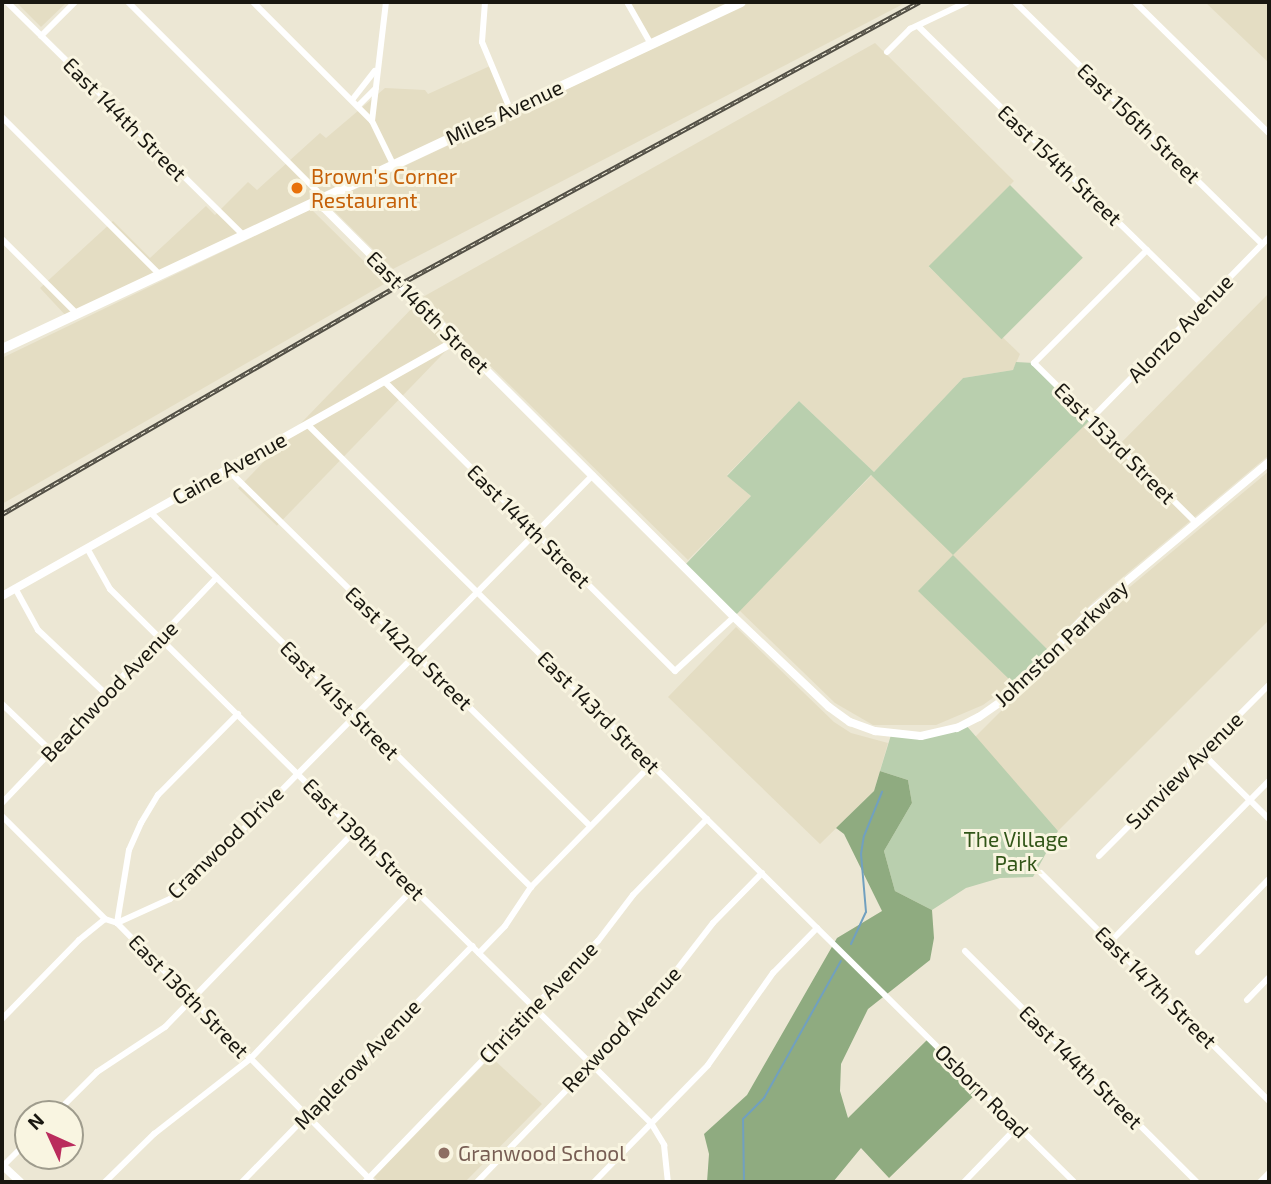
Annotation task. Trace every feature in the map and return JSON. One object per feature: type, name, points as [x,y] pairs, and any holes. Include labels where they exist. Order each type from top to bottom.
[{"type":"main road","name":"Miles Avenue","points":[[2,349],[741,2]]},
{"type":"street","name":"East 144th Street","points":[[7,2],[244,236]]},
{"type":"street","points":[[41,36],[75,2]]},
{"type":"street","name":"East 146th Street","points":[[128,2],[320,198],[324,208],[734,617]]},
{"type":"street","points":[[253,2],[372,121],[393,164]]},
{"type":"street","points":[[372,121],[376,69],[386,2]]},
{"type":"street","points":[[485,2],[482,43],[510,109]]},
{"type":"street","points":[[627,2],[651,44]]},
{"type":"street","points":[[887,52],[918,26],[967,2]]},
{"type":"street","name":"East 156th Street","points":[[1015,2],[1262,244]]},
{"type":"street","points":[[1135,2],[1269,133]]},
{"type":"street","name":"East 154th Street","points":[[918,26],[1202,304]]},
{"type":"street","points":[[355,103],[376,69]]},
{"type":"street","points":[[355,103],[376,88]]},
{"type":"street","points":[[2,117],[159,274]]},
{"type":"street","name":"Alonzo Avenue","points":[[1091,419],[1269,237]]},
{"type":"street","points":[[2,239],[78,314]]},
{"type":"street","name":"East 153rd Street","points":[[1147,250],[1034,363],[1196,523]]},
{"type":"street","name":"Caine Avenue","points":[[2,596],[457,340]]},
{"type":"street","name":"East 144th Street","points":[[384,381],[675,671],[734,617]]},
{"type":"street","name":"East 143rd Street","points":[[307,424],[890,1000]]},
{"type":"street","name":"Johnston Parkway","points":[[734,617],[850,722],[896,736],[942,733],[978,717],[1003,700],[1092,610],[1269,462]]},
{"type":"street","name":"East 142nd Street","points":[[227,469],[590,827]]},
{"type":"street","name":"Cranwood Drive","points":[[117,923],[170,899],[193,880],[593,475]]},
{"type":"street","name":"East 141st Street","points":[[150,512],[531,887]]},
{"type":"street","name":"East 139th Street","points":[[87,548],[110,589],[651,1124]]},
{"type":"street","name":"Beachwood Avenue","points":[[2,803],[216,578]]},
{"type":"street","points":[[15,588],[38,630],[107,694]]},
{"type":"street","name":"Sunview Avenue","points":[[1100,856],[1269,685]]},
{"type":"street","points":[[2,704],[52,752]]},
{"type":"street","points":[[117,923],[129,850],[141,823],[158,795],[238,714]]},
{"type":"street","points":[[1201,752],[1269,819]]},
{"type":"street","points":[[479,953],[505,926],[531,887],[652,764]]},
{"type":"street","points":[[1111,942],[1269,780]]},
{"type":"street","name":"East 136th Street","points":[[2,816],[105,919],[117,923],[368,1181]]},
{"type":"street","name":"Christine Avenue","points":[[368,1181],[707,819]]},
{"type":"street","points":[[69,1100],[97,1072],[165,1027],[356,831]]},
{"type":"street","name":"Rexwood Avenue","points":[[477,1182],[651,1003],[713,923],[762,873]]},
{"type":"street","name":"East 147th Street","points":[[1041,873],[1269,1101]]},
{"type":"street","points":[[1198,952],[1269,879]]},
{"type":"street","points":[[105,1182],[154,1133],[250,1059],[414,888]]},
{"type":"street","points":[[2,1019],[79,940],[105,919]]},
{"type":"street","points":[[594,1182],[708,1065],[772,973],[817,928]]},
{"type":"street","name":"Maplerow Avenue","points":[[242,1182],[472,946]]},
{"type":"street","name":"East 144th Street","points":[[965,951],[1197,1182]]},
{"type":"street","points":[[1247,1000],[1269,977]]},
{"type":"street","name":"Osborn Road","points":[[890,1000],[1074,1182]]},
{"type":"street","points":[[651,1124],[664,1145],[668,1182]]},
{"type":"street","points":[[964,1182],[1018,1126]]},
{"type":"street","points":[[2,1165],[20,1182]]},
{"type":"street","points":[[1260,1182],[1269,1172]]},
{"type":"shaded area","points":[[16,2],[63,2],[65,4],[41,27]]},
{"type":"shaded area","points":[[627,2],[741,2],[651,44]]},
{"type":"shaded area","points":[[751,2],[907,2],[393,269],[326,203]]},
{"type":"shaded area","points":[[1205,2],[1269,2],[1269,63]]},
{"type":"shaded area","points":[[875,43],[1014,181],[929,267],[1020,354],[1013,370],[963,378],[874,472],[799,401],[727,475],[751,496],[688,560],[421,298]]},
{"type":"shaded area","points":[[490,66],[510,109],[68,318],[40,288],[113,221],[150,258],[206,206],[215,215],[248,182],[257,190],[320,133],[326,138],[385,88],[425,90],[428,94]]},
{"type":"shaded area","points":[[311,209],[386,283],[2,504],[2,358]]},
{"type":"shaded area","points":[[1269,293],[1269,455],[1093,602],[1047,649],[953,556],[919,591],[1013,683],[983,705],[936,725],[873,725],[835,703],[739,610],[871,476],[1086,422],[1114,450]]},
{"type":"shaded area","points":[[418,302],[457,340],[277,526],[238,488]]},
{"type":"shaded area","points":[[1269,471],[1269,620],[1058,831],[975,737],[1101,611]]},
{"type":"shaded area","points":[[736,627],[834,722],[851,733],[888,743],[874,791],[820,844],[668,697]]},
{"type":"shaded area","points":[[491,1057],[542,1104],[465,1182],[379,1182],[374,1177]]},
{"type":"green space","points":[[1010,185],[1083,258],[1002,339],[929,266]]},
{"type":"green space","points":[[1016,362],[1034,363],[1091,419],[953,555],[871,475],[734,617],[684,566],[751,496],[727,476],[799,401],[874,472],[963,378],[1013,370]]},
{"type":"green space","points":[[953,555],[1047,649],[1013,683],[918,591]]},
{"type":"green space","name":"The Village Park","points":[[965,724],[1058,831],[1033,877],[1000,878],[966,888],[932,910],[895,891],[884,851],[912,803],[908,780],[880,771],[891,735],[921,736]]},
{"type":"green space","points":[[880,771],[908,780],[912,803],[884,851],[895,891],[932,910],[934,938],[930,960],[868,1009],[841,1064],[840,1091],[848,1118],[929,1038],[981,1089],[889,1178],[861,1148],[833,1182],[707,1182],[709,1154],[704,1134],[747,1095],[837,938],[882,911],[844,834],[836,828],[874,791]]},
{"type":"waterway","points":[[851,944],[866,912],[861,854],[864,836],[882,792]]},
{"type":"waterway","points":[[744,1182],[743,1119],[764,1098],[841,961]]},
{"type":"railway","points":[[2,514],[400,284],[919,2]]},
{"type":"place","name":"Brown's Corner Restaurant","points":[[297,188]]},
{"type":"place","name":"Granwood School","points":[[444,1153]]}]
